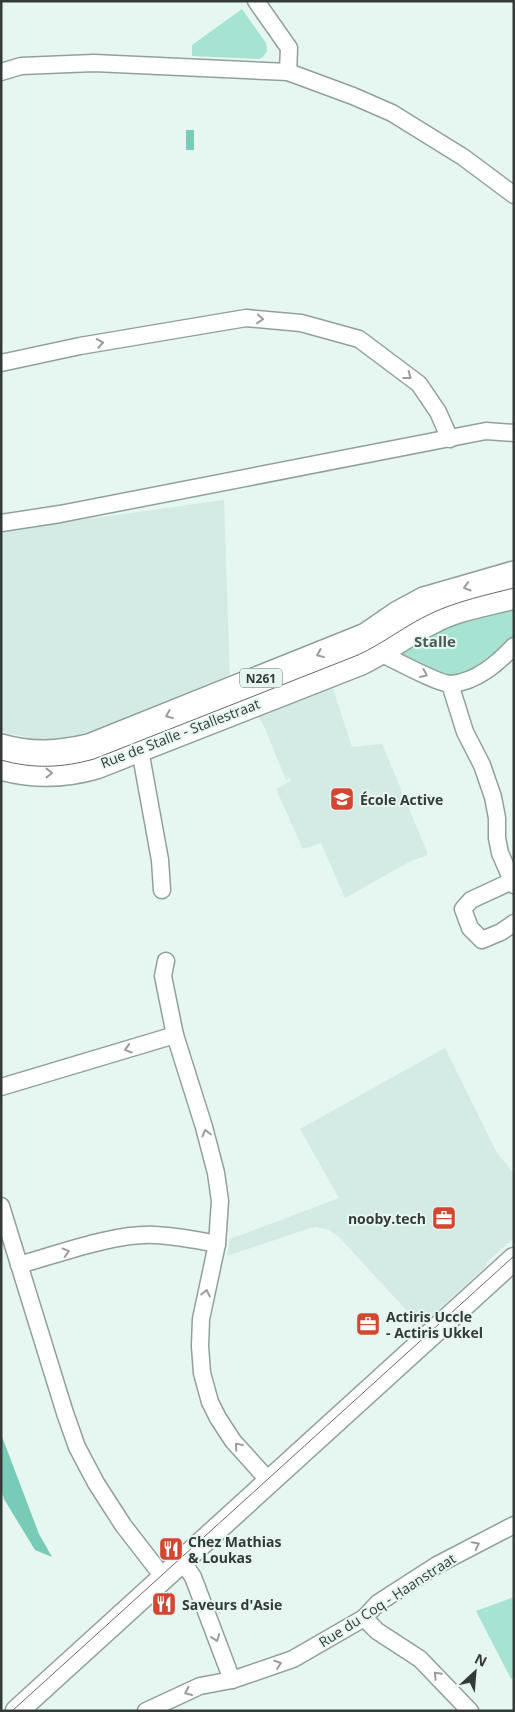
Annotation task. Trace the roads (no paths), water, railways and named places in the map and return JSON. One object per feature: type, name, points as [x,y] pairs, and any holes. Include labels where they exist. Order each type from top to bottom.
[{"type":"main road","name":"Rue de Stalle - Stallestraat","points":[[1,747],[30,753],[58,753],[89,747],[366,636],[398,614],[424,600],[514,574]]},
{"type":"main road","name":"Rue de Stalle - Stallestraat","points":[[1,767],[28,773],[61,774],[96,766],[361,662],[380,653],[433,620],[450,613],[514,596]]},
{"type":"main road","points":[[17,1711],[514,1259]]},
{"type":"street","points":[[256,1],[290,48],[288,72]]},
{"type":"street","points":[[1,72],[21,66],[94,63],[288,72],[353,96],[392,113],[463,157],[514,195]]},
{"type":"street","points":[[4,359],[246,318],[301,323],[359,339],[419,384],[438,412],[450,439]]},
{"type":"street","points":[[1,523],[60,514],[486,431],[514,433]]},
{"type":"street","points":[[380,653],[423,674],[450,684],[478,677],[501,660],[514,646]]},
{"type":"street","points":[[450,684],[465,732],[482,765],[490,789],[497,818],[496,838],[500,853],[513,883],[471,900],[463,909],[470,928],[482,940],[501,932],[514,923]]},
{"type":"street","points":[[140,750],[160,860],[162,890]]},
{"type":"street","points":[[166,961],[163,976],[175,1035],[216,1173],[220,1201],[217,1244],[201,1319],[202,1373],[210,1402],[218,1418],[233,1441],[270,1482]]},
{"type":"street","points":[[1,1087],[175,1035]]},
{"type":"street","points":[[1,1206],[77,1448],[96,1484],[122,1525],[164,1578]]},
{"type":"street","points":[[19,1265],[103,1242],[154,1235],[217,1244]]},
{"type":"street","name":"Rue du Coq - Haanstraat","points":[[146,1711],[200,1686],[232,1680],[293,1659],[364,1618],[378,1603],[437,1565],[514,1525]]},
{"type":"street","points":[[183,1562],[193,1577],[232,1680]]},
{"type":"street","points":[[364,1618],[377,1631],[420,1659],[470,1711]]},
{"type":"tram line","points":[[1,760],[25,765],[59,766],[94,759],[358,655],[422,618],[442,609],[514,588]]},
{"type":"tram line","points":[[12,1711],[514,1256]]},
{"type":"place","name":"École Active","points":[[342,799]]},
{"type":"place","name":"nooby.tech","points":[[444,1218]]},
{"type":"place","name":"Actiris Uccle - Actiris Ukkel","points":[[368,1324]]},
{"type":"place","name":"Chez Mathias & Loukas","points":[[171,1549]]},
{"type":"place","name":"Saveurs d'Asie","points":[[164,1604]]},
{"type":"district","name":"Stalle","points":[[435,641]]}]
